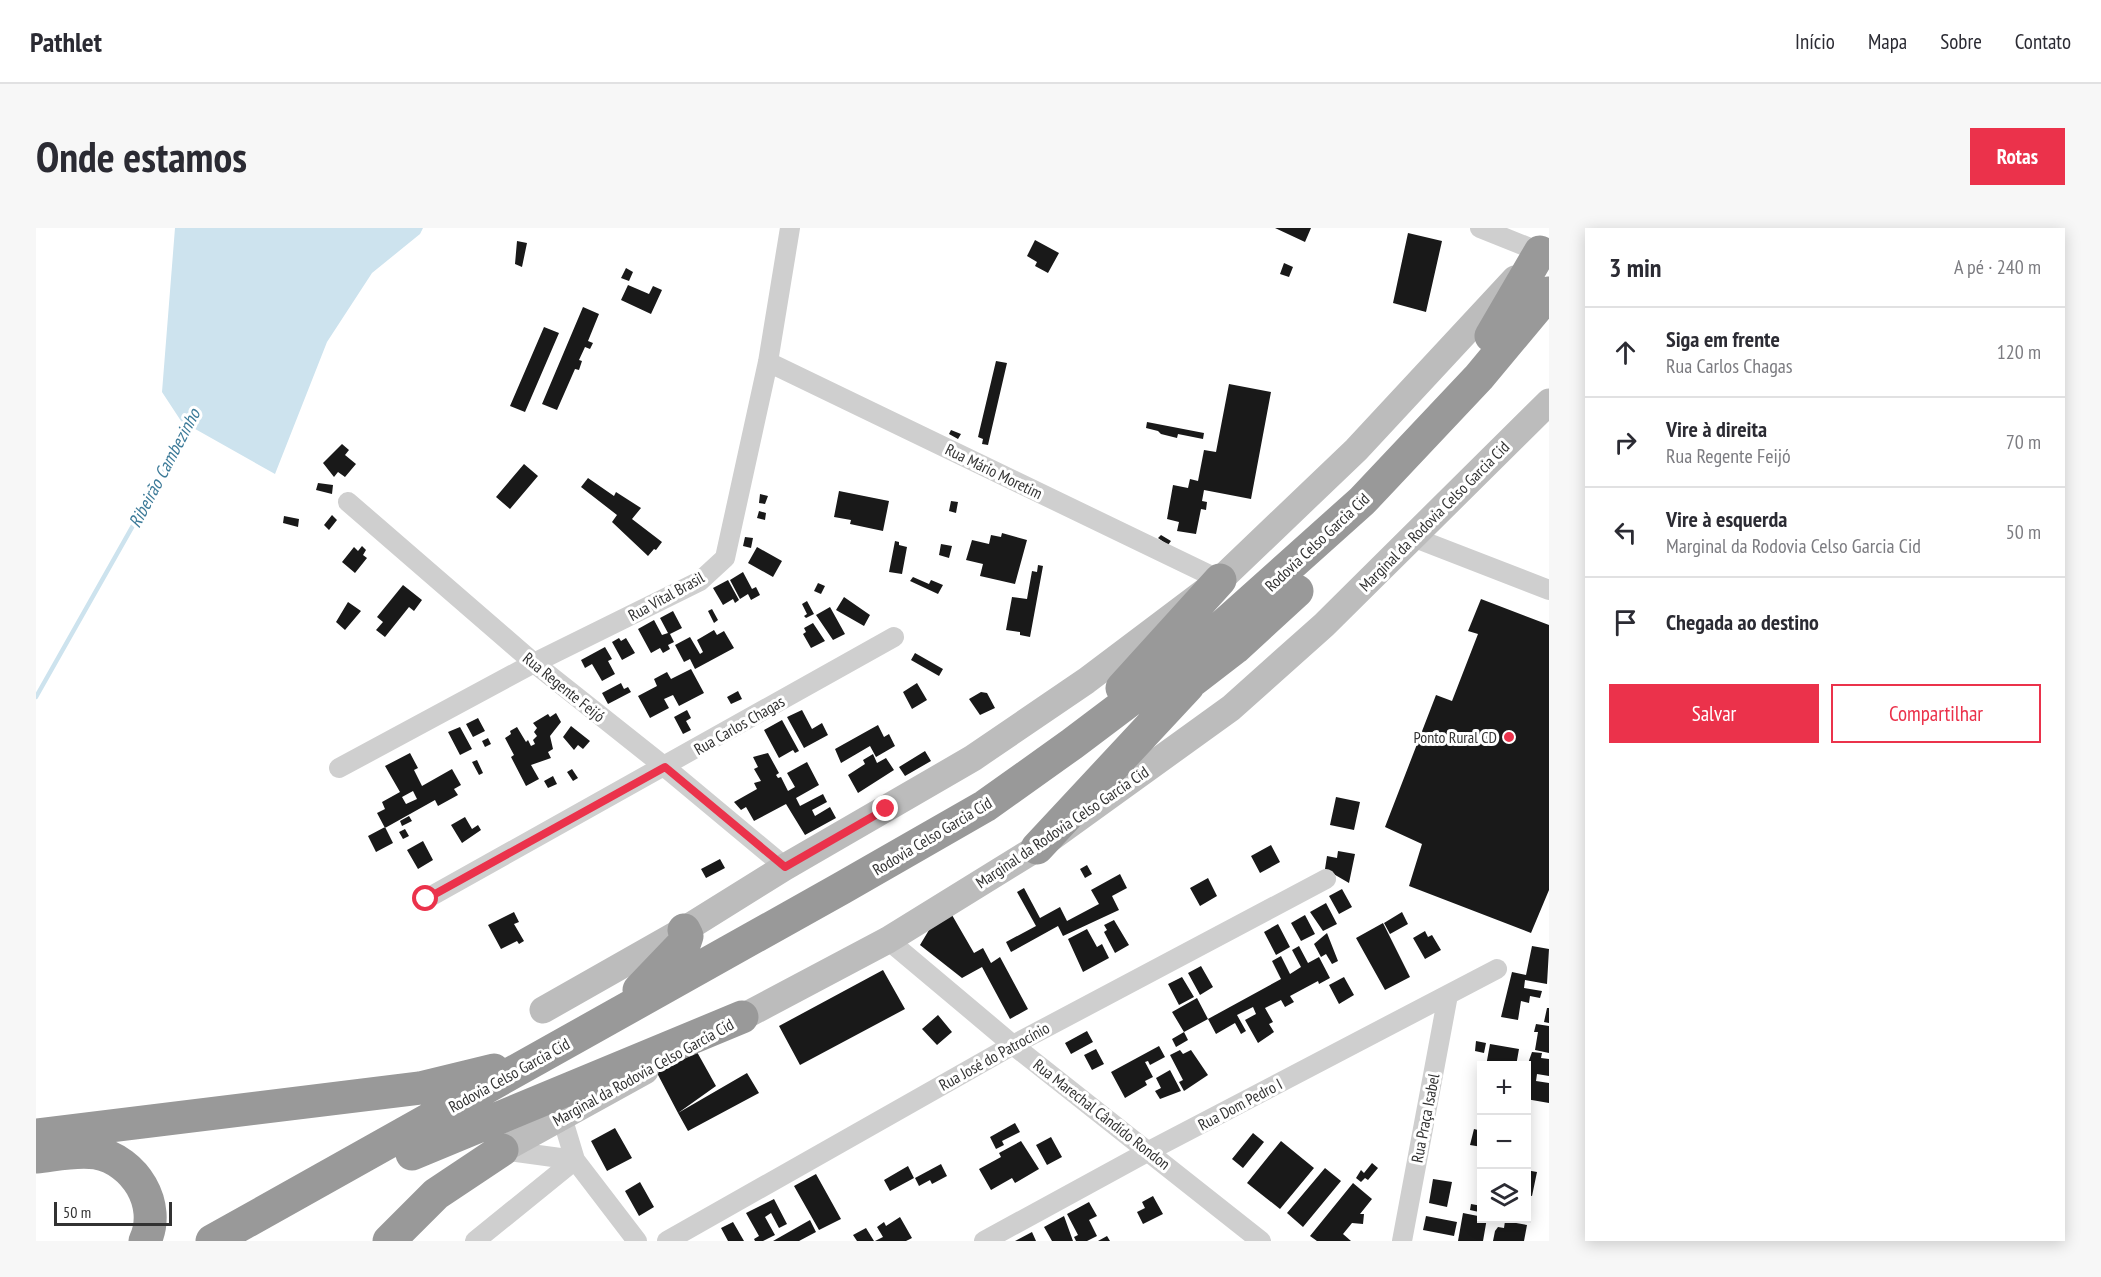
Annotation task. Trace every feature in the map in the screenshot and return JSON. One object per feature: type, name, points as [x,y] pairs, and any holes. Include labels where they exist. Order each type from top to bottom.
[{"type":"highway","points":[[1432,428],[1517,295],[1545,246]]},
{"type":"highway","name":"Rodovia Celso Garcia Cid","points":[[212,1241],[985,806],[1190,655],[1271,585],[1362,501],[1432,428],[1479,377],[1549,293]]},
{"type":"highway","name":"Rodovia Celso Garcia Cid","points":[[253,1241],[924,866],[1006,814],[1188,686],[1235,648],[1400,492],[1450,441],[1549,327]]},
{"type":"highway","points":[[1072,744],[1220,580]]},
{"type":"highway","points":[[1037,848],[1188,686]]},
{"type":"highway","points":[[615,1015],[686,942],[687,936],[684,930]]},
{"type":"highway","points":[[412,1154],[742,1017]]},
{"type":"highway","points":[[36,1135],[420,1089],[536,1060]]},
{"type":"highway","points":[[390,1241],[436,1194],[502,1150]]},
{"type":"highway","points":[[36,1157],[68,1153],[97,1154],[128,1169],[140,1182],[148,1200],[152,1219],[145,1241]]},
{"type":"street","name":"Rua Vital Brasil","points":[[339,768],[534,663],[700,581],[725,558],[768,362],[790,228]]},
{"type":"street","points":[[543,1010],[684,930],[785,867],[973,758],[1086,681],[1220,580],[1356,450],[1545,246],[1480,228]]},
{"type":"street","name":"Rua Mário Moretim","points":[[768,362],[1220,580]]},
{"type":"street","name":"Marginal da Rodovia Celso Garcia Cid","points":[[502,1150],[742,1017],[888,940],[1037,848],[1231,708],[1324,625],[1415,538],[1549,402]]},
{"type":"street","name":"Rua Regente Feijó","points":[[348,502],[534,663],[665,767],[785,867]]},
{"type":"street","points":[[1415,538],[1549,590]]},
{"type":"street","name":"Rua Carlos Chagas","points":[[426,899],[894,637]]},
{"type":"street","name":"Rua José do Patrocínio","points":[[667,1241],[1013,1044],[1326,879]]},
{"type":"street","name":"Rua Marechal Cândido Rondon","points":[[888,940],[1013,1044],[1261,1241]]},
{"type":"street","name":"Rua Dom Pedro I","points":[[984,1241],[1149,1151],[1497,969]]},
{"type":"street","name":"Rua Praça Isabel","points":[[1402,1241],[1448,995]]},
{"type":"street","points":[[562,1116],[575,1160],[637,1241]]},
{"type":"street","points":[[502,1150],[575,1160]]},
{"type":"street","points":[[475,1241],[575,1160]]},
{"type":"water","points":[[175,228],[423,228],[420,234],[372,273],[327,342],[275,474],[181,421],[162,392]]},
{"type":"building","points":[[1275,228],[1311,228],[1305,242]]},
{"type":"building","points":[[1408,233],[1442,241],[1426,312],[1393,303]]},
{"type":"building","points":[[1035,240],[1059,253],[1048,273],[1035,266],[1037,262],[1027,256]]},
{"type":"building","points":[[517,241],[527,243],[522,267],[515,264]]},
{"type":"building","points":[[1284,263],[1293,267],[1289,277],[1280,274]]},
{"type":"building","points":[[626,268],[633,272],[629,281],[621,278]]},
{"type":"building","points":[[628,285],[649,294],[653,286],[662,290],[651,314],[621,300]]},
{"type":"building","points":[[583,307],[599,314],[588,341],[593,343],[590,349],[585,347],[579,360],[582,361],[579,370],[575,369],[557,410],[542,404]]},
{"type":"building","points":[[544,327],[559,333],[525,412],[510,406]]},
{"type":"building","points":[[996,361],[1007,363],[988,445],[982,444],[983,439],[978,437]]},
{"type":"building","points":[[1229,384],[1271,392],[1251,499],[1204,490],[1202,501],[1207,502],[1206,510],[1201,509],[1196,534],[1177,531],[1179,522],[1167,519],[1173,485],[1188,488],[1190,479],[1198,481],[1204,450],[1216,452]]},
{"type":"building","points":[[1147,422],[1204,433],[1203,439],[1178,434],[1177,438],[1161,434],[1146,428]]},
{"type":"building","points":[[951,430],[961,434],[958,439],[949,434]]},
{"type":"building","points":[[342,444],[349,450],[345,455],[356,464],[345,477],[338,472],[334,477],[323,463]]},
{"type":"building","points":[[524,464],[538,476],[510,509],[496,497]]},
{"type":"building","points":[[588,478],[614,496],[616,492],[641,508],[632,519],[662,542],[656,550],[654,549],[648,556],[612,522],[617,515],[581,487]]},
{"type":"building","points":[[318,483],[333,485],[332,494],[316,490]]},
{"type":"building","points":[[839,491],[889,501],[883,531],[850,524],[851,520],[834,517]]},
{"type":"building","points":[[760,494],[768,496],[765,504],[759,503]]},
{"type":"building","points":[[951,501],[958,502],[956,513],[949,511]]},
{"type":"building","points":[[759,511],[766,513],[765,520],[757,518]]},
{"type":"building","points":[[332,515],[337,520],[329,530],[324,525]]},
{"type":"building","points":[[284,516],[299,519],[298,527],[283,523]]},
{"type":"building","points":[[1002,533],[1027,540],[1015,584],[980,576],[983,564],[966,560],[972,540],[989,544],[991,535],[1001,537]]},
{"type":"building","points":[[1161,535],[1171,541],[1168,545],[1158,538]]},
{"type":"building","points":[[745,537],[753,538],[751,548],[743,546]]},
{"type":"building","points":[[895,541],[907,547],[902,574],[889,572]]},
{"type":"building","points":[[941,544],[952,546],[949,558],[939,555]]},
{"type":"building","points":[[362,546],[366,550],[363,555],[367,558],[355,573],[342,562],[354,547],[358,551]]},
{"type":"building","points":[[757,547],[782,561],[773,577],[748,563]]},
{"type":"building","points":[[1038,565],[1043,566],[1030,637],[1020,635],[1020,632],[1006,630],[1012,597],[1027,599],[1032,571],[1037,572]]},
{"type":"building","points":[[743,572],[752,589],[756,587],[760,595],[751,600],[748,594],[740,599],[730,580]]},
{"type":"building","points":[[913,577],[929,584],[931,580],[943,585],[938,594],[910,581]]},
{"type":"building","points":[[728,580],[739,600],[735,603],[733,599],[723,605],[713,588]]},
{"type":"building","points":[[818,583],[825,586],[821,594],[814,591]]},
{"type":"building","points":[[403,585],[422,600],[414,611],[409,607],[385,637],[376,630],[383,622],[377,617]]},
{"type":"building","points":[[844,597],[870,615],[864,626],[836,610]]},
{"type":"building","points":[[1481,599],[1549,625],[1549,890],[1531,933],[1409,886],[1422,844],[1385,827],[1436,695],[1452,701],[1478,634],[1468,631]]},
{"type":"building","points":[[807,601],[814,614],[806,618],[804,616],[807,614],[802,604]]},
{"type":"building","points":[[348,602],[361,611],[345,630],[336,622]]},
{"type":"building","points":[[830,607],[845,634],[833,640],[816,615]]},
{"type":"building","points":[[712,609],[718,620],[714,623],[708,611]]},
{"type":"building","points":[[673,611],[682,628],[670,634],[674,642],[668,645],[670,649],[663,653],[660,648],[651,653],[638,629],[654,620],[662,635],[668,633],[660,618]]},
{"type":"building","points":[[813,623],[825,641],[811,648],[803,634],[806,632],[804,628]]},
{"type":"building","points":[[714,630],[717,635],[724,631],[734,648],[695,669],[690,659],[684,662],[675,645],[690,637],[700,654],[703,652],[697,640]]},
{"type":"building","points":[[619,638],[621,641],[626,638],[635,653],[622,660],[612,642]]},
{"type":"building","points":[[605,647],[612,659],[608,661],[615,674],[602,681],[592,664],[585,668],[581,660]]},
{"type":"building","points":[[915,653],[943,669],[939,676],[911,660]]},
{"type":"building","points":[[691,669],[704,693],[679,706],[673,695],[664,699],[669,708],[650,718],[638,696],[657,686],[654,679],[667,672],[671,679]]},
{"type":"building","points":[[621,683],[624,689],[628,687],[631,692],[608,704],[602,693]]},
{"type":"building","points":[[917,683],[927,700],[912,709],[903,692]]},
{"type":"building","points":[[738,691],[742,699],[731,704],[727,697]]},
{"type":"building","points":[[981,692],[987,693],[995,708],[980,715],[969,699]]},
{"type":"building","points":[[687,710],[691,718],[686,721],[691,730],[683,734],[674,717]]},
{"type":"building","points":[[802,710],[812,729],[822,723],[828,735],[804,748],[787,717]]},
{"type":"building","points":[[556,713],[561,722],[550,736],[553,749],[548,752],[551,758],[531,765],[539,779],[526,786],[511,757],[514,755],[505,738],[517,727],[531,746],[535,744],[533,740],[537,736],[534,732],[537,728],[533,723],[548,714],[550,717]]},
{"type":"building","points":[[478,718],[485,731],[473,737],[466,724]]},
{"type":"building","points":[[782,720],[799,751],[795,753],[793,750],[779,758],[764,730]]},
{"type":"building","points":[[878,725],[884,737],[889,734],[895,746],[876,757],[870,746],[841,763],[835,749]]},
{"type":"building","points":[[571,726],[590,741],[583,749],[578,745],[574,750],[563,737]]},
{"type":"building","points":[[460,727],[472,749],[460,755],[448,732]]},
{"type":"building","points":[[488,738],[491,744],[485,747],[482,741]]},
{"type":"building","points":[[925,751],[931,761],[905,776],[899,767]]},
{"type":"building","points":[[410,753],[418,768],[414,770],[422,786],[452,769],[461,785],[454,789],[458,795],[438,806],[435,800],[385,828],[377,813],[385,809],[382,802],[400,792],[385,766]],"holes":[[[413,791],[417,799],[406,804],[402,797]]]},
{"type":"building","points":[[768,753],[779,773],[776,775],[778,778],[781,777],[788,791],[795,787],[787,773],[807,762],[819,785],[796,798],[800,806],[823,794],[827,802],[812,810],[815,816],[830,807],[836,818],[805,835],[786,804],[754,821],[746,807],[741,810],[734,802],[757,789],[754,783],[761,781],[754,769],[758,767],[753,757]]},
{"type":"building","points":[[873,754],[877,763],[886,758],[894,770],[858,793],[848,775],[865,764],[863,760]]},
{"type":"building","points":[[477,760],[483,773],[479,775],[472,762]]},
{"type":"building","points":[[572,769],[578,778],[573,781],[567,772]]},
{"type":"building","points":[[553,776],[557,784],[548,788],[544,781]]},
{"type":"building","points":[[1336,797],[1360,802],[1354,830],[1330,825]]},
{"type":"building","points":[[409,816],[412,821],[402,826],[400,821]]},
{"type":"building","points":[[465,817],[472,829],[478,825],[481,830],[462,843],[451,825]]},
{"type":"building","points":[[385,827],[393,843],[376,852],[368,836]]},
{"type":"building","points":[[405,829],[409,836],[403,839],[399,832]]},
{"type":"building","points":[[423,841],[433,860],[418,869],[407,850]]},
{"type":"building","points":[[1271,845],[1280,862],[1260,873],[1251,856]]},
{"type":"building","points":[[1338,851],[1355,854],[1349,883],[1325,869],[1327,856],[1337,858]]},
{"type":"building","points":[[720,859],[725,868],[706,878],[701,869]]},
{"type":"building","points":[[1087,865],[1092,874],[1085,878],[1080,869]]},
{"type":"building","points":[[1120,874],[1127,888],[1112,896],[1119,910],[1063,936],[1058,926],[1011,952],[1006,942],[1036,926],[1017,892],[1024,888],[1040,918],[1060,907],[1067,921],[1099,904],[1091,890]]},
{"type":"building","points":[[1208,878],[1217,896],[1200,906],[1190,888]]},
{"type":"building","points":[[1342,889],[1352,907],[1339,914],[1329,896]]},
{"type":"building","points":[[1326,903],[1337,924],[1323,931],[1310,912]]},
{"type":"building","points":[[514,912],[519,922],[514,924],[524,941],[519,944],[517,941],[501,949],[488,925]]},
{"type":"building","points":[[1402,912],[1408,924],[1390,934],[1384,923]]},
{"type":"building","points":[[952,915],[974,953],[983,948],[991,963],[1000,957],[1028,1009],[1010,1019],[982,967],[962,978],[920,945],[932,925]]},
{"type":"building","points":[[1305,915],[1315,934],[1301,941],[1291,923]]},
{"type":"building","points":[[1114,920],[1129,945],[1115,953],[1104,932],[1107,930],[1104,925]]},
{"type":"building","points":[[1383,923],[1410,977],[1385,990],[1356,938]]},
{"type":"building","points":[[1278,924],[1290,947],[1276,955],[1264,932]]},
{"type":"building","points":[[1087,929],[1097,947],[1102,944],[1109,958],[1083,972],[1068,939]]},
{"type":"building","points":[[1425,931],[1428,937],[1432,935],[1441,950],[1425,959],[1413,938]]},
{"type":"building","points":[[1327,933],[1338,961],[1332,964],[1326,954],[1321,957],[1314,944]]},
{"type":"building","points":[[1299,946],[1308,963],[1319,957],[1330,978],[1319,984],[1318,981],[1290,996],[1294,1002],[1285,1007],[1281,1000],[1265,1008],[1273,1022],[1269,1024],[1274,1032],[1258,1043],[1245,1020],[1256,1014],[1253,1007],[1237,1015],[1246,1031],[1241,1034],[1235,1023],[1216,1034],[1208,1019],[1281,979],[1272,961],[1281,956],[1290,974],[1301,967],[1292,950]]},
{"type":"building","points":[[1532,946],[1549,949],[1547,984],[1525,980],[1524,988],[1542,991],[1540,998],[1530,996],[1529,1003],[1521,1001],[1518,1020],[1501,1017],[1512,972],[1526,975]]},
{"type":"building","points":[[1201,966],[1213,987],[1200,995],[1188,973]]},
{"type":"building","points":[[883,970],[905,1009],[800,1065],[779,1026]]},
{"type":"building","points":[[1182,977],[1194,997],[1179,1005],[1168,984]]},
{"type":"building","points":[[1344,977],[1354,995],[1339,1004],[1329,985]]},
{"type":"building","points":[[1197,998],[1208,1019],[1184,1032],[1172,1012]]},
{"type":"building","points":[[1547,1008],[1549,1008],[1549,1023],[1544,1022]]},
{"type":"building","points":[[938,1015],[952,1032],[937,1045],[922,1029]]},
{"type":"building","points":[[1536,1024],[1549,1026],[1549,1053],[1535,1050],[1538,1032],[1534,1032]]},
{"type":"building","points":[[1087,1031],[1093,1042],[1071,1054],[1065,1043]]},
{"type":"building","points":[[1184,1032],[1188,1040],[1176,1047],[1172,1039]]},
{"type":"building","points":[[1476,1041],[1486,1043],[1484,1053],[1475,1051]]},
{"type":"building","points":[[1490,1044],[1519,1049],[1517,1061],[1487,1061]]},
{"type":"building","points":[[1159,1046],[1165,1057],[1150,1065],[1148,1061],[1145,1062],[1153,1077],[1145,1081],[1147,1085],[1125,1098],[1111,1072]]},
{"type":"building","points":[[1096,1049],[1104,1064],[1092,1070],[1084,1055]]},
{"type":"building","points":[[1180,1050],[1183,1054],[1191,1050],[1208,1075],[1184,1091],[1179,1082],[1183,1080],[1170,1055]]},
{"type":"building","points":[[697,1052],[716,1086],[678,1113],[657,1073]]},
{"type":"building","points":[[1532,1052],[1542,1053],[1541,1058],[1549,1059],[1549,1076],[1537,1074],[1536,1081],[1549,1083],[1549,1103],[1531,1100],[1531,1061],[1529,1061]]},
{"type":"building","points":[[1170,1070],[1181,1091],[1160,1099],[1155,1091],[1161,1088],[1156,1078]]},
{"type":"building","points":[[747,1073],[759,1093],[688,1131],[678,1113]]},
{"type":"building","points":[[1015,1123],[1020,1132],[1002,1141],[1004,1145],[996,1149],[990,1137]]},
{"type":"building","points":[[615,1128],[632,1158],[607,1171],[591,1141]]},
{"type":"building","points":[[1474,1129],[1477,1130],[1477,1146],[1470,1145]]},
{"type":"building","points":[[1253,1133],[1264,1142],[1243,1168],[1232,1159]]},
{"type":"building","points":[[1051,1137],[1062,1157],[1047,1165],[1036,1145]]},
{"type":"building","points":[[1021,1141],[1039,1169],[1015,1183],[1012,1178],[991,1190],[979,1169],[1001,1157],[999,1153]]},
{"type":"building","points":[[1281,1141],[1314,1168],[1280,1209],[1247,1183]]},
{"type":"building","points":[[1372,1163],[1378,1168],[1368,1180],[1365,1178],[1361,1182],[1356,1178],[1361,1170],[1364,1173]]},
{"type":"building","points":[[941,1164],[947,1176],[932,1184],[930,1180],[919,1186],[915,1178]]},
{"type":"building","points":[[908,1166],[914,1178],[890,1191],[884,1180]]},
{"type":"building","points":[[1325,1168],[1341,1181],[1303,1227],[1287,1213]]},
{"type":"building","points":[[1531,1171],[1537,1172],[1531,1196]]},
{"type":"building","points":[[816,1174],[841,1219],[819,1230],[794,1186]]},
{"type":"building","points":[[1433,1179],[1452,1182],[1447,1207],[1429,1203]]},
{"type":"building","points":[[640,1182],[654,1207],[639,1216],[625,1191]]},
{"type":"building","points":[[1353,1183],[1372,1199],[1360,1214],[1364,1214],[1363,1224],[1352,1223],[1343,1234],[1351,1241],[1317,1241],[1310,1236]]},
{"type":"building","points":[[1153,1196],[1163,1214],[1143,1224],[1137,1212],[1145,1208],[1142,1202]]},
{"type":"building","points":[[774,1199],[787,1224],[779,1228],[771,1213],[765,1217],[775,1235],[763,1241],[755,1241],[754,1239],[759,1236],[746,1213]]},
{"type":"building","points":[[1089,1202],[1097,1216],[1089,1220],[1097,1236],[1087,1241],[1076,1241],[1074,1237],[1078,1235],[1067,1214]]},
{"type":"building","points":[[1471,1204],[1477,1205],[1477,1212],[1470,1210]]},
{"type":"building","points":[[1463,1213],[1477,1216],[1477,1223],[1486,1223],[1483,1241],[1458,1241]]},
{"type":"building","points":[[1064,1216],[1073,1241],[1052,1241],[1044,1227]]},
{"type":"building","points":[[1426,1216],[1457,1222],[1454,1236],[1423,1230]]},
{"type":"building","points":[[900,1217],[912,1238],[906,1241],[875,1241],[883,1237],[877,1227],[884,1222],[886,1226]]},
{"type":"building","points":[[810,1220],[816,1232],[799,1241],[773,1241]]},
{"type":"building","points":[[733,1222],[744,1241],[728,1241],[721,1228]]},
{"type":"building","points":[[1505,1223],[1527,1225],[1524,1241],[1493,1241],[1498,1227],[1504,1228]]},
{"type":"building","points":[[866,1228],[874,1241],[857,1241],[853,1235]]},
{"type":"building","points":[[1032,1232],[1036,1241],[1015,1241]]},
{"type":"building","points":[[1107,1236],[1110,1241],[1098,1241]]},
{"type":"waterway","name":"Ribeirão Cambezinho","points":[[36,697],[191,423]]},
{"type":"place","name":"Ponto Rural CD","points":[[1509,737]]},
{"type":"route","points":[[426,899],[665,767],[785,867],[886,809]]}]
